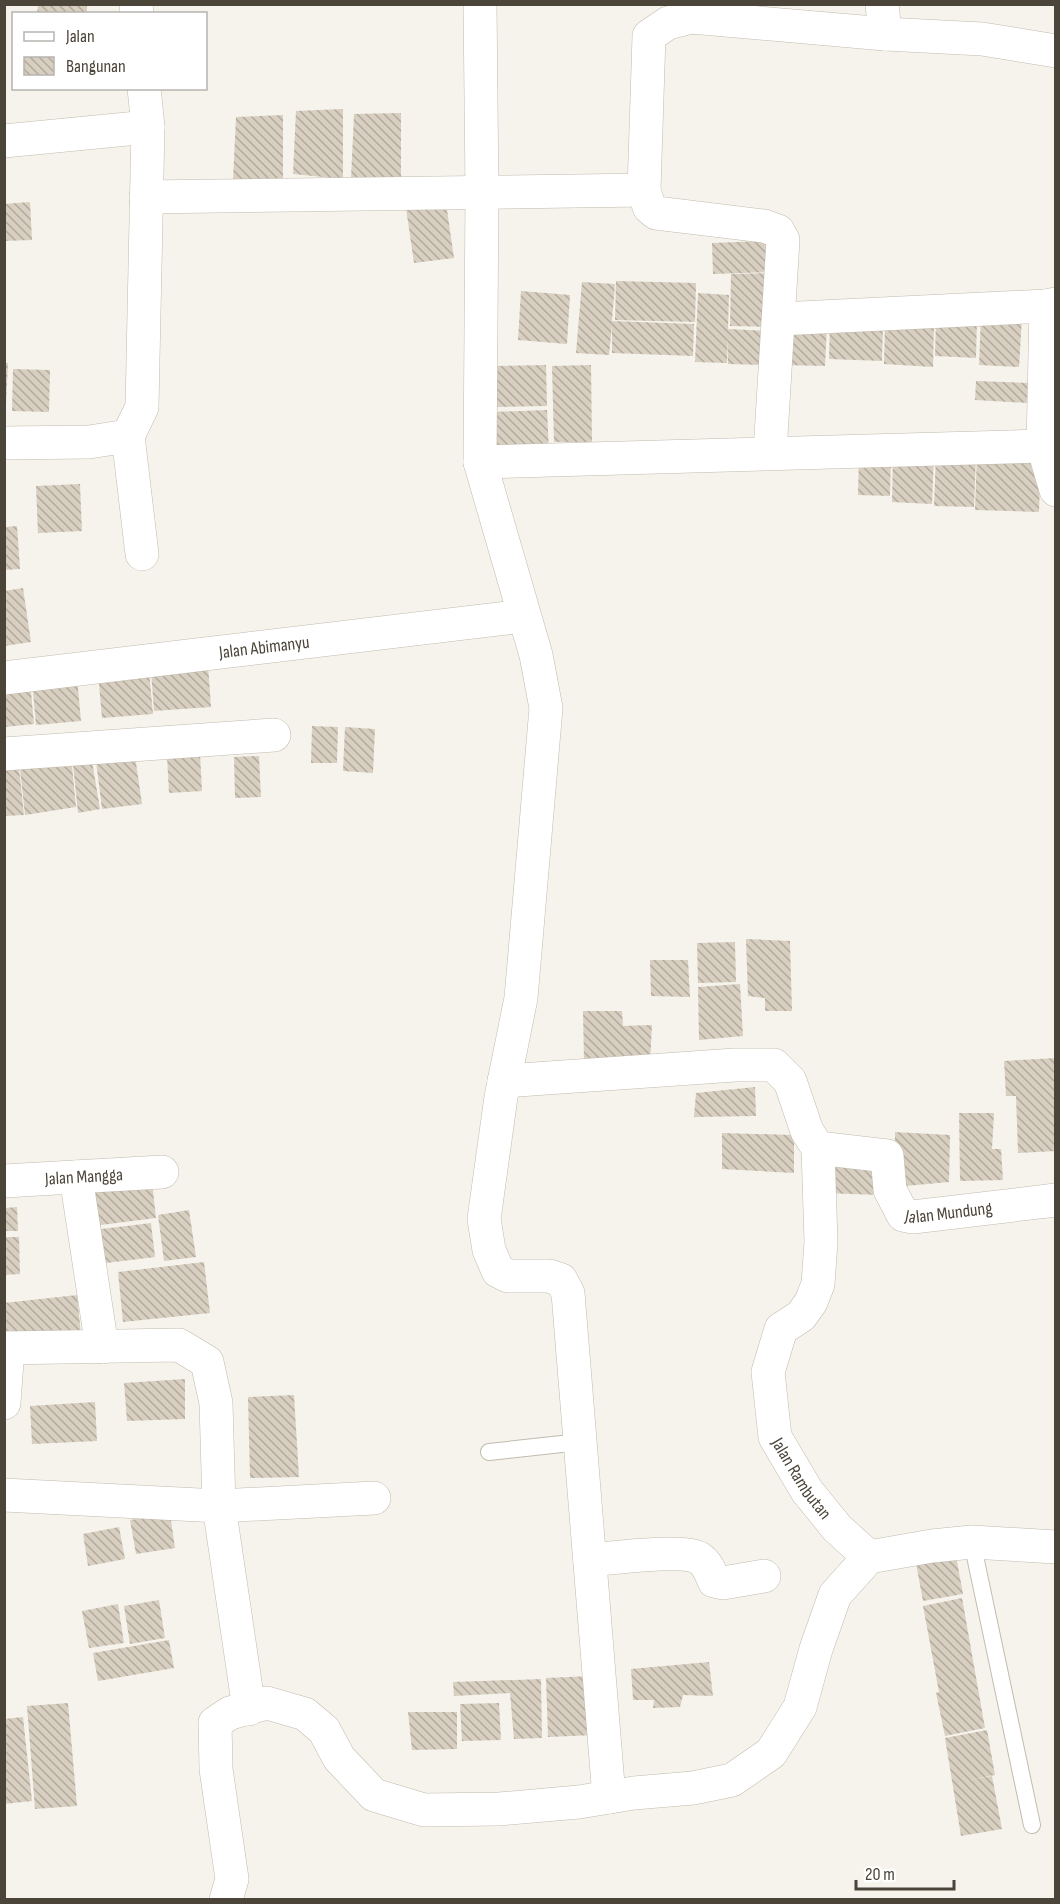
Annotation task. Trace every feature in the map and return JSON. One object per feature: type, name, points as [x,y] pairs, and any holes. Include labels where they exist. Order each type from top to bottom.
[{"type":"street","points":[[480,4],[482,193],[480,462],[536,655],[546,708],[521,998],[504,1081],[483,1219],[489,1250],[498,1271],[508,1276],[549,1276],[561,1280],[568,1293],[609,1797]]},
{"type":"street","points":[[770,452],[783,240],[778,231],[764,226],[656,213],[649,207],[644,190],[649,36],[668,23],[691,17],[883,19],[1056,51]]},
{"type":"street","points":[[142,554],[128,436],[142,407],[148,127],[144,90]]},
{"type":"street","points":[[4,141],[148,127]]},
{"type":"street","points":[[146,197],[644,190]]},
{"type":"street","points":[[779,319],[1051,305],[1043,446],[1056,490]]},
{"type":"street","points":[[4,443],[89,442],[128,436]]},
{"type":"street","points":[[480,462],[1043,446]]},
{"type":"street","name":"Jalan Abimanyu","points":[[4,678],[524,616]]},
{"type":"street","points":[[4,754],[274,735]]},
{"type":"street","points":[[504,1081],[735,1065],[774,1065],[790,1081],[807,1131],[818,1148]]},
{"type":"street","name":"Jalan Mundung","points":[[818,1148],[887,1156],[890,1190],[903,1215],[913,1217],[1056,1200]]},
{"type":"street","name":"Jalan Rambutan","points":[[818,1148],[821,1242],[818,1284],[811,1302],[801,1316],[782,1329],[768,1372],[775,1437],[807,1491],[837,1528],[869,1557]]},
{"type":"street","name":"Jalan Mangga","points":[[4,1181],[162,1172]]},
{"type":"street","points":[[76,1177],[102,1347]]},
{"type":"street","points":[[4,1402],[6,1348],[179,1345],[207,1362],[216,1403],[219,1506],[249,1709]]},
{"type":"street","points":[[4,1494],[219,1506],[374,1498]]},
{"type":"street","points":[[226,1899],[232,1879],[216,1769],[216,1723],[230,1713],[267,1703],[306,1714],[324,1730],[339,1758],[374,1795],[424,1810],[499,1809],[693,1788],[732,1780],[771,1753],[800,1707],[816,1650],[836,1594],[869,1557],[932,1546],[972,1542],[1056,1547]]},
{"type":"street","points":[[590,1560],[645,1555],[681,1555],[698,1558],[710,1569],[714,1581],[723,1583],[764,1576]]},
{"type":"lane","points":[[489,1452],[580,1442]]},
{"type":"lane","points":[[972,1542],[1032,1825]]},
{"type":"building","points":[[38,4],[87,4],[87,12],[37,12]]},
{"type":"building","points":[[343,109],[343,179],[293,174],[296,111]]},
{"type":"building","points":[[401,113],[401,183],[351,178],[354,114]]},
{"type":"building","points":[[283,115],[283,185],[233,180],[236,117]]},
{"type":"building","points":[[30,202],[32,240],[4,241],[4,204]]},
{"type":"building","points":[[446,203],[454,258],[414,263],[406,208]]},
{"type":"building","points":[[767,241],[769,272],[713,274],[712,243]]},
{"type":"building","points":[[770,273],[769,327],[730,326],[731,274]]},
{"type":"building","points":[[616,281],[696,283],[695,322],[615,320]]},
{"type":"building","points":[[582,282],[615,284],[612,321],[694,324],[693,356],[612,353],[612,325],[609,355],[576,353]]},
{"type":"building","points":[[521,291],[570,295],[567,344],[518,340]]},
{"type":"building","points":[[698,293],[729,295],[728,329],[768,331],[767,365],[728,364],[728,337],[727,363],[695,362]]},
{"type":"building","points":[[981,316],[1022,318],[1019,367],[979,365]]},
{"type":"building","points":[[936,317],[977,319],[976,358],[935,356]]},
{"type":"building","points":[[885,321],[934,323],[933,367],[884,364]]},
{"type":"building","points":[[830,322],[883,325],[882,361],[829,359]]},
{"type":"building","points":[[784,323],[827,325],[825,366],[782,365]]},
{"type":"building","points":[[4,363],[8,363],[6,405],[4,405]]},
{"type":"building","points":[[546,365],[547,406],[495,407],[494,366]]},
{"type":"building","points":[[591,365],[592,442],[554,442],[552,366]]},
{"type":"building","points":[[13,369],[50,370],[49,412],[12,411]]},
{"type":"building","points":[[976,381],[1029,383],[1028,403],[975,400]]},
{"type":"building","points":[[547,410],[549,452],[492,454],[491,412]]},
{"type":"building","points":[[893,453],[934,455],[932,504],[892,502]]},
{"type":"building","points":[[859,454],[891,455],[890,496],[858,495]]},
{"type":"building","points":[[936,454],[976,455],[974,507],[934,506]]},
{"type":"building","points":[[977,455],[1041,457],[1039,512],[975,510]]},
{"type":"building","points":[[80,484],[82,531],[38,533],[36,486]]},
{"type":"building","points":[[17,526],[20,569],[5,570],[5,527]]},
{"type":"building","points":[[23,588],[31,642],[4,646],[4,591]]},
{"type":"building","points":[[208,665],[211,707],[154,711],[151,671]]},
{"type":"building","points":[[149,671],[153,714],[102,718],[98,673]]},
{"type":"building","points":[[77,677],[81,721],[36,725],[32,681]]},
{"type":"building","points":[[30,681],[34,724],[5,727],[5,683]]},
{"type":"building","points":[[312,726],[338,727],[337,763],[311,763]]},
{"type":"building","points":[[345,727],[375,729],[373,773],[343,771]]},
{"type":"building","points":[[200,754],[202,791],[169,793],[167,756]]},
{"type":"building","points":[[135,756],[142,804],[102,809],[96,761]]},
{"type":"building","points":[[259,756],[261,797],[235,798],[234,757]]},
{"type":"building","points":[[92,761],[100,809],[78,813],[73,764]]},
{"type":"building","points":[[72,766],[76,807],[25,815],[20,769]]},
{"type":"building","points":[[19,768],[24,815],[4,816],[4,770]]},
{"type":"building","points":[[746,939],[790,941],[792,1011],[765,1011],[765,998],[748,996]]},
{"type":"building","points":[[735,942],[736,982],[698,983],[697,943]]},
{"type":"building","points":[[650,960],[688,960],[690,997],[651,996]]},
{"type":"building","points":[[740,984],[743,1036],[699,1040],[698,987]]},
{"type":"building","points":[[583,1011],[622,1011],[623,1026],[652,1025],[650,1064],[584,1060]]},
{"type":"building","points":[[1056,1058],[1056,1151],[1018,1153],[1016,1096],[1006,1096],[1004,1061]]},
{"type":"building","points":[[755,1087],[756,1116],[694,1117],[696,1093]]},
{"type":"building","points":[[959,1113],[994,1113],[992,1149],[1001,1149],[1003,1180],[960,1181]]},
{"type":"building","points":[[895,1132],[950,1135],[949,1182],[895,1187]]},
{"type":"building","points":[[722,1133],[794,1135],[794,1173],[722,1169]]},
{"type":"building","points":[[820,1160],[882,1160],[880,1195],[821,1193]]},
{"type":"building","points":[[152,1182],[156,1218],[93,1226],[88,1190]]},
{"type":"building","points":[[17,1207],[18,1231],[5,1231],[5,1208]]},
{"type":"building","points":[[189,1210],[196,1257],[164,1261],[158,1215]]},
{"type":"building","points":[[151,1223],[155,1257],[98,1264],[93,1230]]},
{"type":"building","points":[[4,1237],[19,1237],[20,1274],[4,1275]]},
{"type":"building","points":[[204,1262],[210,1313],[123,1322],[118,1272]]},
{"type":"building","points":[[77,1295],[81,1335],[7,1342],[4,1303]]},
{"type":"building","points":[[185,1379],[185,1419],[127,1421],[124,1383]]},
{"type":"building","points":[[294,1395],[299,1477],[250,1478],[248,1397]]},
{"type":"building","points":[[95,1402],[97,1441],[32,1444],[30,1406]]},
{"type":"building","points":[[170,1514],[175,1548],[136,1554],[130,1520]]},
{"type":"building","points":[[119,1527],[125,1559],[88,1566],[83,1534]]},
{"type":"building","points":[[954,1545],[963,1594],[923,1601],[914,1553]]},
{"type":"building","points":[[962,1598],[985,1728],[945,1736],[923,1606]]},
{"type":"building","points":[[159,1600],[165,1638],[130,1644],[124,1606]]},
{"type":"building","points":[[118,1604],[124,1643],[89,1648],[82,1611]]},
{"type":"building","points":[[169,1640],[174,1668],[98,1681],[93,1653]]},
{"type":"building","points":[[709,1662],[713,1696],[683,1695],[680,1707],[653,1708],[654,1700],[633,1700],[631,1669]]},
{"type":"building","points":[[591,1676],[595,1735],[548,1737],[546,1678]]},
{"type":"building","points":[[541,1679],[542,1738],[514,1739],[510,1693],[454,1696],[453,1682]]},
{"type":"building","points":[[68,1703],[77,1806],[35,1809],[27,1706]]},
{"type":"building","points":[[499,1703],[501,1740],[462,1741],[460,1704]]},
{"type":"building","points":[[408,1712],[457,1712],[457,1749],[412,1750]]},
{"type":"building","points":[[23,1717],[32,1801],[4,1804],[4,1719]]},
{"type":"building","points":[[987,1730],[995,1775],[964,1781],[992,1776],[1002,1829],[961,1836],[945,1738]]}]
